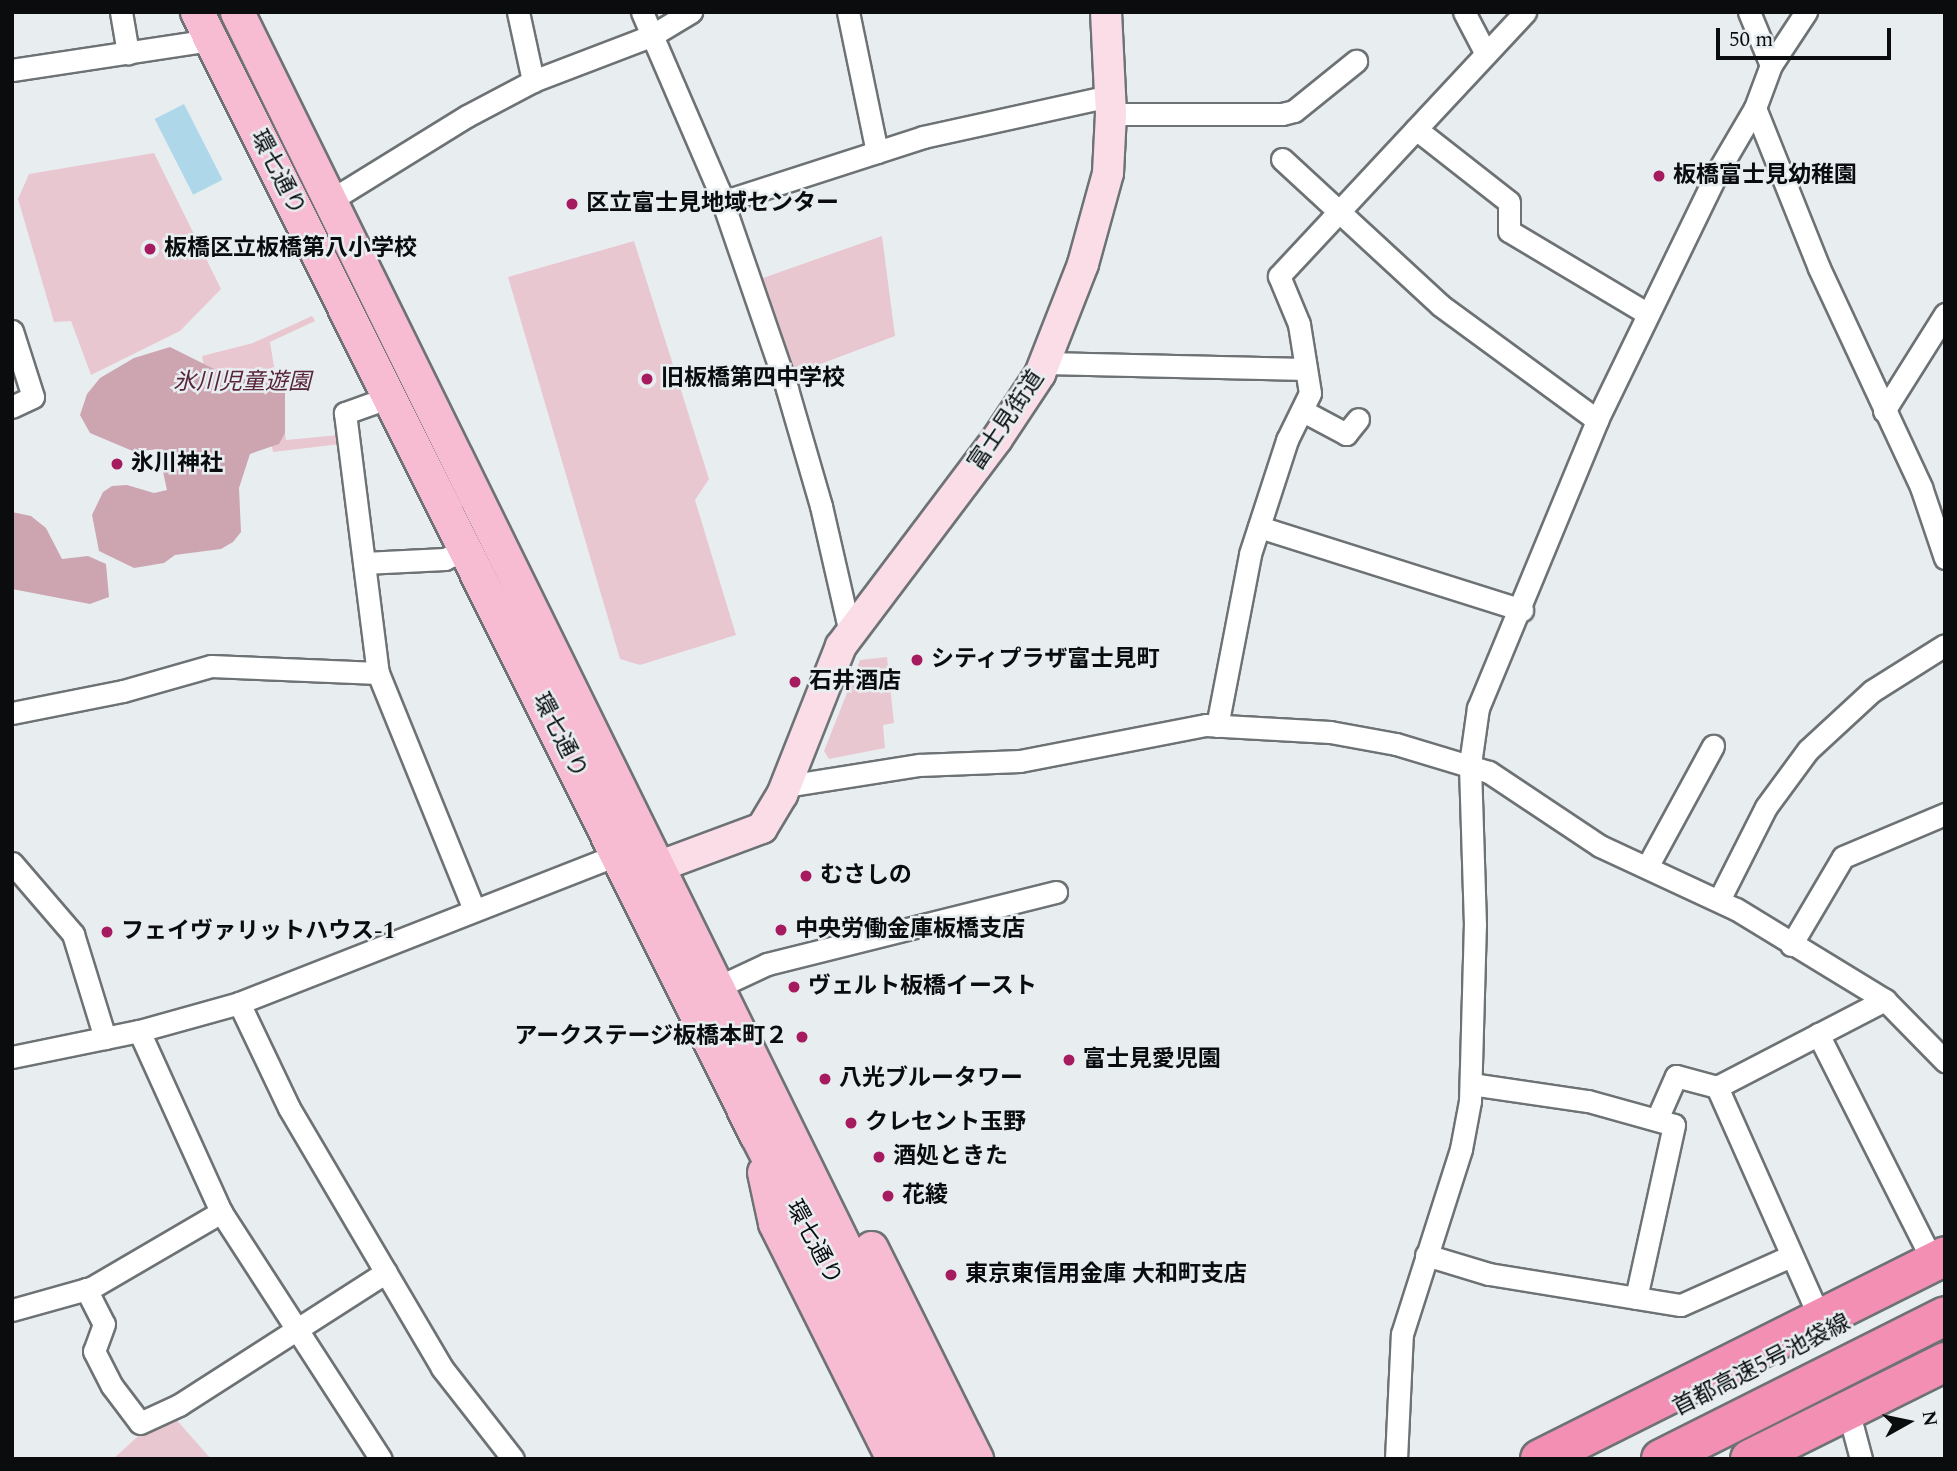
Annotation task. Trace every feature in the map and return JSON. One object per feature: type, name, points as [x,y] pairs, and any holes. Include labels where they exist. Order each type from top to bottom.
[{"type":"highway","points":[[1540,1459],[1820,1318],[1942,1264]]},
{"type":"highway","points":[[1560,1459],[1942,1264]]},
{"type":"highway","name":"首都高速5号池袋線","points":[[1580,1459],[1942,1264]]},
{"type":"highway","points":[[1661,1459],[1945,1316]]},
{"type":"highway","points":[[1711,1459],[1945,1343]]},
{"type":"highway","points":[[1750,1459],[1945,1362]]},
{"type":"main road","name":"環七通り","points":[[237,12],[720,986],[765,1081],[886,1358],[924,1459]]},
{"type":"main road","name":"環七通り","points":[[204,26],[620,854],[756,1134],[886,1358],[950,1459]]},
{"type":"main road","points":[[765,1081],[837,1182],[976,1459]]},
{"type":"main road","points":[[756,1134],[775,1223],[894,1459]]},
{"type":"street","points":[[121,12],[128,53]]},
{"type":"street","points":[[519,12],[533,81]]},
{"type":"street","points":[[642,12],[722,202],[787,389],[821,506],[850,633]]},
{"type":"street","points":[[331,200],[533,81],[651,36],[691,12]]},
{"type":"street","points":[[848,12],[877,152]]},
{"type":"street","name":"富士見街道","points":[[660,866],[762,828],[786,786],[835,660],[850,633],[997,439],[1045,363],[1083,264],[1104,194],[1111,105],[1106,12]]},
{"type":"street","points":[[1464,12],[1486,54]]},
{"type":"street","points":[[1217,726],[1259,527],[1287,440],[1310,393],[1299,324],[1279,276],[1339,208],[1525,12]]},
{"type":"street","points":[[1749,12],[1771,65]]},
{"type":"street","points":[[1396,1459],[1402,1334],[1461,1149],[1471,1084],[1475,925],[1470,764],[1478,708],[1522,610],[1597,420],[1718,171],[1755,108],[1771,65],[1806,12]]},
{"type":"street","points":[[12,70],[128,53],[204,26]]},
{"type":"street","points":[[722,202],[877,152],[999,118],[1111,105],[1282,114],[1294,111],[1356,61]]},
{"type":"street","points":[[1755,108],[1819,268],[1921,487],[1945,558]]},
{"type":"street","points":[[1416,129],[1508,202],[1509,231],[1648,314]]},
{"type":"street","points":[[1282,159],[1339,208],[1440,305],[1597,420]]},
{"type":"street","points":[[1884,411],[1945,314]]},
{"type":"street","points":[[12,331],[33,397],[12,407]]},
{"type":"street","points":[[1045,363],[1306,369]]},
{"type":"street","points":[[390,397],[345,413],[378,673],[474,909]]},
{"type":"street","points":[[1303,411],[1346,434],[1358,419]]},
{"type":"street","points":[[1259,527],[1522,610]]},
{"type":"street","points":[[364,563],[445,559],[465,549]]},
{"type":"street","points":[[1719,900],[1766,807],[1808,750],[1872,691],[1945,645]]},
{"type":"street","points":[[12,713],[123,691],[211,666],[378,673]]},
{"type":"street","points":[[786,786],[919,765],[1020,761],[1217,726],[1330,732],[1470,764],[1600,846],[1719,900],[1885,1000],[1945,1061]]},
{"type":"street","points":[[1647,867],[1713,746]]},
{"type":"street","points":[[1791,945],[1843,857],[1945,814]]},
{"type":"street","points":[[12,1057],[139,1031],[239,1003],[620,854],[660,866]]},
{"type":"street","points":[[12,863],[73,934],[105,1038]]},
{"type":"street","points":[[720,986],[767,964],[1056,892]]},
{"type":"street","points":[[1657,1119],[1676,1076],[1717,1087],[1885,1000]]},
{"type":"street","points":[[239,1003],[289,1108],[442,1368],[513,1459]]},
{"type":"street","points":[[139,1031],[220,1212],[381,1459]]},
{"type":"street","points":[[1818,1034],[1942,1264]]},
{"type":"street","points":[[1471,1084],[1588,1101],[1674,1125],[1636,1298]]},
{"type":"street","points":[[1717,1087],[1820,1318]]},
{"type":"street","points":[[12,1310],[86,1289],[220,1212]]},
{"type":"street","points":[[1426,1255],[1489,1274],[1681,1305],[1791,1256]]},
{"type":"street","points":[[86,1289],[104,1324],[94,1350],[111,1386],[140,1423],[179,1405],[386,1272]]},
{"type":"street","points":[[1848,1410],[1861,1459]]},
{"type":"green space","points":[[154,153],[221,289],[180,331],[91,375],[71,321],[54,322],[18,199],[29,174]]},
{"type":"green space","points":[[882,236],[895,336],[794,374],[763,278]]},
{"type":"green space","points":[[634,241],[709,479],[695,500],[736,635],[640,665],[620,659],[508,277]]},
{"type":"green space","name":"氷川児童遊園","points":[[312,316],[315,321],[270,342],[286,440],[339,435],[341,444],[273,452],[271,443],[219,450],[202,356],[253,343]]},
{"type":"green space","points":[[170,347],[230,377],[246,377],[262,370],[280,372],[285,389],[285,433],[279,444],[250,454],[239,488],[241,532],[233,542],[221,549],[175,555],[164,563],[134,568],[99,551],[92,515],[103,492],[112,486],[127,485],[154,493],[167,490],[158,449],[135,452],[90,433],[80,415],[87,394],[100,378],[134,358]]},
{"type":"green space","points":[[12,512],[31,516],[46,528],[62,559],[88,556],[106,564],[109,597],[90,604],[12,589]]},
{"type":"green space","points":[[887,657],[894,723],[883,725],[885,748],[829,759],[824,751],[860,660]]},
{"type":"green space","points":[[174,1417],[211,1459],[113,1459],[146,1429]]},
{"type":"water","points":[[184,104],[223,180],[193,195],[155,119]]},
{"type":"place","name":"板橋富士見幼稚園","points":[[1659,176]]},
{"type":"place","name":"区立富士見地域センター","points":[[572,204]]},
{"type":"place","name":"板橋区立板橋第八小学校","points":[[150,249]]},
{"type":"place","name":"旧板橋第四中学校","points":[[647,379]]},
{"type":"place","name":"氷川神社","points":[[117,464]]},
{"type":"place","name":"シティプラザ富士見町","points":[[917,660]]},
{"type":"place","name":"石井酒店","points":[[795,682]]},
{"type":"place","name":"むさしの","points":[[806,876]]},
{"type":"place","name":"中央労働金庫板橋支店","points":[[781,930]]},
{"type":"place","name":"フェイヴァリットハウス-1","points":[[107,932]]},
{"type":"place","name":"ヴェルト板橋イースト","points":[[794,987]]},
{"type":"place","name":"アークステージ板橋本町２","points":[[802,1037]]},
{"type":"place","name":"富士見愛児園","points":[[1069,1060]]},
{"type":"place","name":"八光ブルータワー","points":[[825,1079]]},
{"type":"place","name":"クレセント玉野","points":[[851,1123]]},
{"type":"place","name":"酒処ときた","points":[[879,1157]]},
{"type":"place","name":"花綾","points":[[888,1196]]},
{"type":"place","name":"東京東信用金庫 大和町支店","points":[[951,1275]]}]
